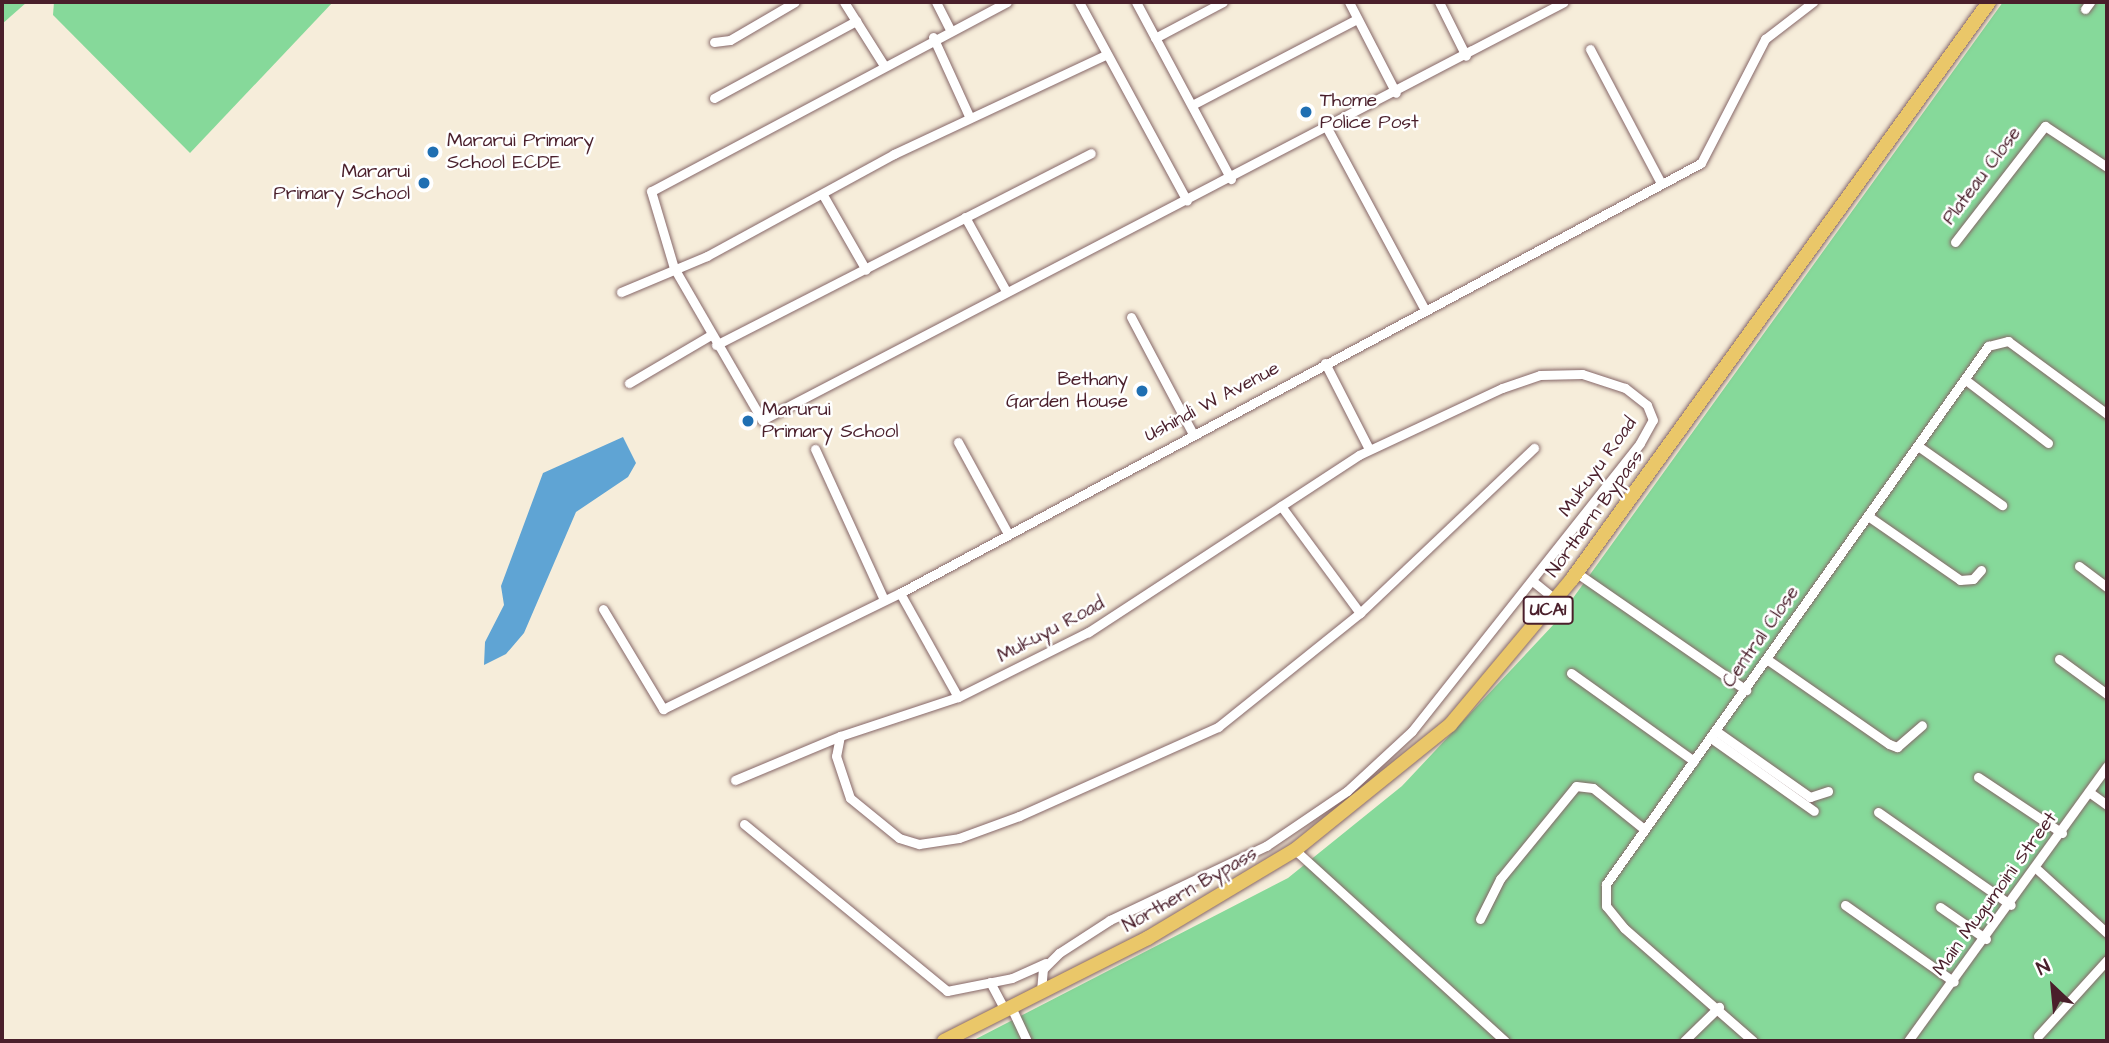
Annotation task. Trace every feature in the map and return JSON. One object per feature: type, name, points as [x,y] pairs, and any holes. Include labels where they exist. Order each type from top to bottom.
[{"type":"main road","name":"Northern Bypass","points":[[944,1041],[1277,862],[1428,745],[1577,573],[1989,2]]},
{"type":"street","points":[[714,42],[730,40],[795,2]]},
{"type":"street","points":[[844,2],[883,64]]},
{"type":"street","points":[[936,2],[949,28]]},
{"type":"street","points":[[1007,2],[949,28],[705,160],[649,195],[674,268],[709,336],[766,421],[1006,291],[1231,179],[1564,2]]},
{"type":"street","points":[[1079,2],[1105,55],[1187,201]]},
{"type":"street","points":[[1136,2],[1231,179]]},
{"type":"street","points":[[1155,38],[1223,2]]},
{"type":"street","points":[[1349,2],[1396,93]]},
{"type":"street","points":[[1439,2],[1466,56]]},
{"type":"street","name":"Ushindi W Avenue","points":[[603,609],[663,709],[900,593],[1192,432],[1706,158],[1765,39],[1813,2]]},
{"type":"street","points":[[1192,105],[1357,19]]},
{"type":"street","points":[[714,98],[856,20]]},
{"type":"street","points":[[933,37],[969,116]]},
{"type":"street","points":[[1590,49],[1661,183]]},
{"type":"street","points":[[621,292],[823,195],[969,116],[1105,55]]},
{"type":"street","name":"Plateau Close","points":[[1955,242],[2045,126],[2107,167]]},
{"type":"street","points":[[1327,128],[1424,309]]},
{"type":"street","points":[[716,345],[1091,153]]},
{"type":"street","points":[[823,195],[866,270]]},
{"type":"street","points":[[965,217],[1006,291]]},
{"type":"street","points":[[1131,317],[1192,432]]},
{"type":"street","points":[[629,383],[709,336]]},
{"type":"street","name":"Central Close","points":[[1753,1041],[1606,906],[1606,884],[1967,381],[1988,346],[2006,341],[2107,414]]},
{"type":"street","points":[[1325,363],[1369,449]]},
{"type":"street","name":"Mukuyu Road","points":[[734,780],[840,736],[958,697],[1133,606],[1369,449],[1540,375],[1600,377],[1647,405],[1650,429],[1535,583],[1412,731],[1353,787],[1266,846],[1111,920],[1046,963],[990,982],[940,988],[744,824]]},
{"type":"street","points":[[1967,381],[2048,443]]},
{"type":"street","points":[[958,442],[1007,532]]},
{"type":"street","points":[[1918,446],[2002,505]]},
{"type":"street","points":[[840,736],[836,756],[844,784],[873,823],[913,844],[959,838],[1208,733],[1360,613],[1534,448]]},
{"type":"street","points":[[815,449],[884,600]]},
{"type":"street","points":[[1281,506],[1360,613]]},
{"type":"street","points":[[1868,516],[1960,580],[1973,579],[1981,570]]},
{"type":"street","points":[[2079,566],[2107,587]]},
{"type":"street","points":[[1577,573],[1746,690]]},
{"type":"street","points":[[1535,583],[1556,600]]},
{"type":"street","points":[[900,593],[958,697]]},
{"type":"street","points":[[2059,659],[2107,694]]},
{"type":"street","points":[[1768,660],[1889,744],[1897,747],[1922,725]]},
{"type":"street","points":[[1571,673],[1694,761]]},
{"type":"street","points":[[1412,731],[1428,745]]},
{"type":"street","points":[[1714,735],[1810,797],[1828,790]]},
{"type":"street","points":[[1714,735],[1814,811]]},
{"type":"street","name":"Main Mugumoini Street","points":[[1908,1041],[2038,870],[2107,766]]},
{"type":"street","points":[[1978,777],[2062,832]]},
{"type":"street","points":[[1480,919],[1500,879],[1572,788],[1593,788],[1644,830]]},
{"type":"street","points":[[2089,792],[2107,805]]},
{"type":"street","points":[[1878,812],[2011,905]]},
{"type":"street","points":[[1266,846],[1277,862]]},
{"type":"street","points":[[1295,850],[1505,1041]]},
{"type":"street","points":[[2038,870],[2107,933]]},
{"type":"street","points":[[1845,905],[1954,982]]},
{"type":"street","points":[[1940,907],[1986,939]]},
{"type":"street","points":[[2038,1036],[2107,960]]},
{"type":"street","points":[[1041,991],[1046,963]]},
{"type":"street","points":[[990,982],[1027,1041]]},
{"type":"street","points":[[1684,1041],[1719,1007]]},
{"type":"green space","points":[[2,2],[27,2],[2,24]]},
{"type":"green space","points":[[54,2],[333,2],[190,153],[53,15]]},
{"type":"green space","points":[[2003,2],[2107,2],[2107,1041],[972,1041],[1288,878],[1402,786],[1555,623]]},
{"type":"water","points":[[623,437],[636,463],[628,477],[576,512],[524,633],[506,654],[484,665],[485,642],[504,605],[501,586],[543,473]]},
{"type":"place","name":"Thome Police Post","points":[[1306,112]]},
{"type":"place","name":"Mararui Primary School ECDE","points":[[433,152]]},
{"type":"place","name":"Mararui Primary School","points":[[424,183]]},
{"type":"place","name":"Bethany Garden House","points":[[1142,391]]},
{"type":"place","name":"Marurui Primary School","points":[[748,421]]}]
